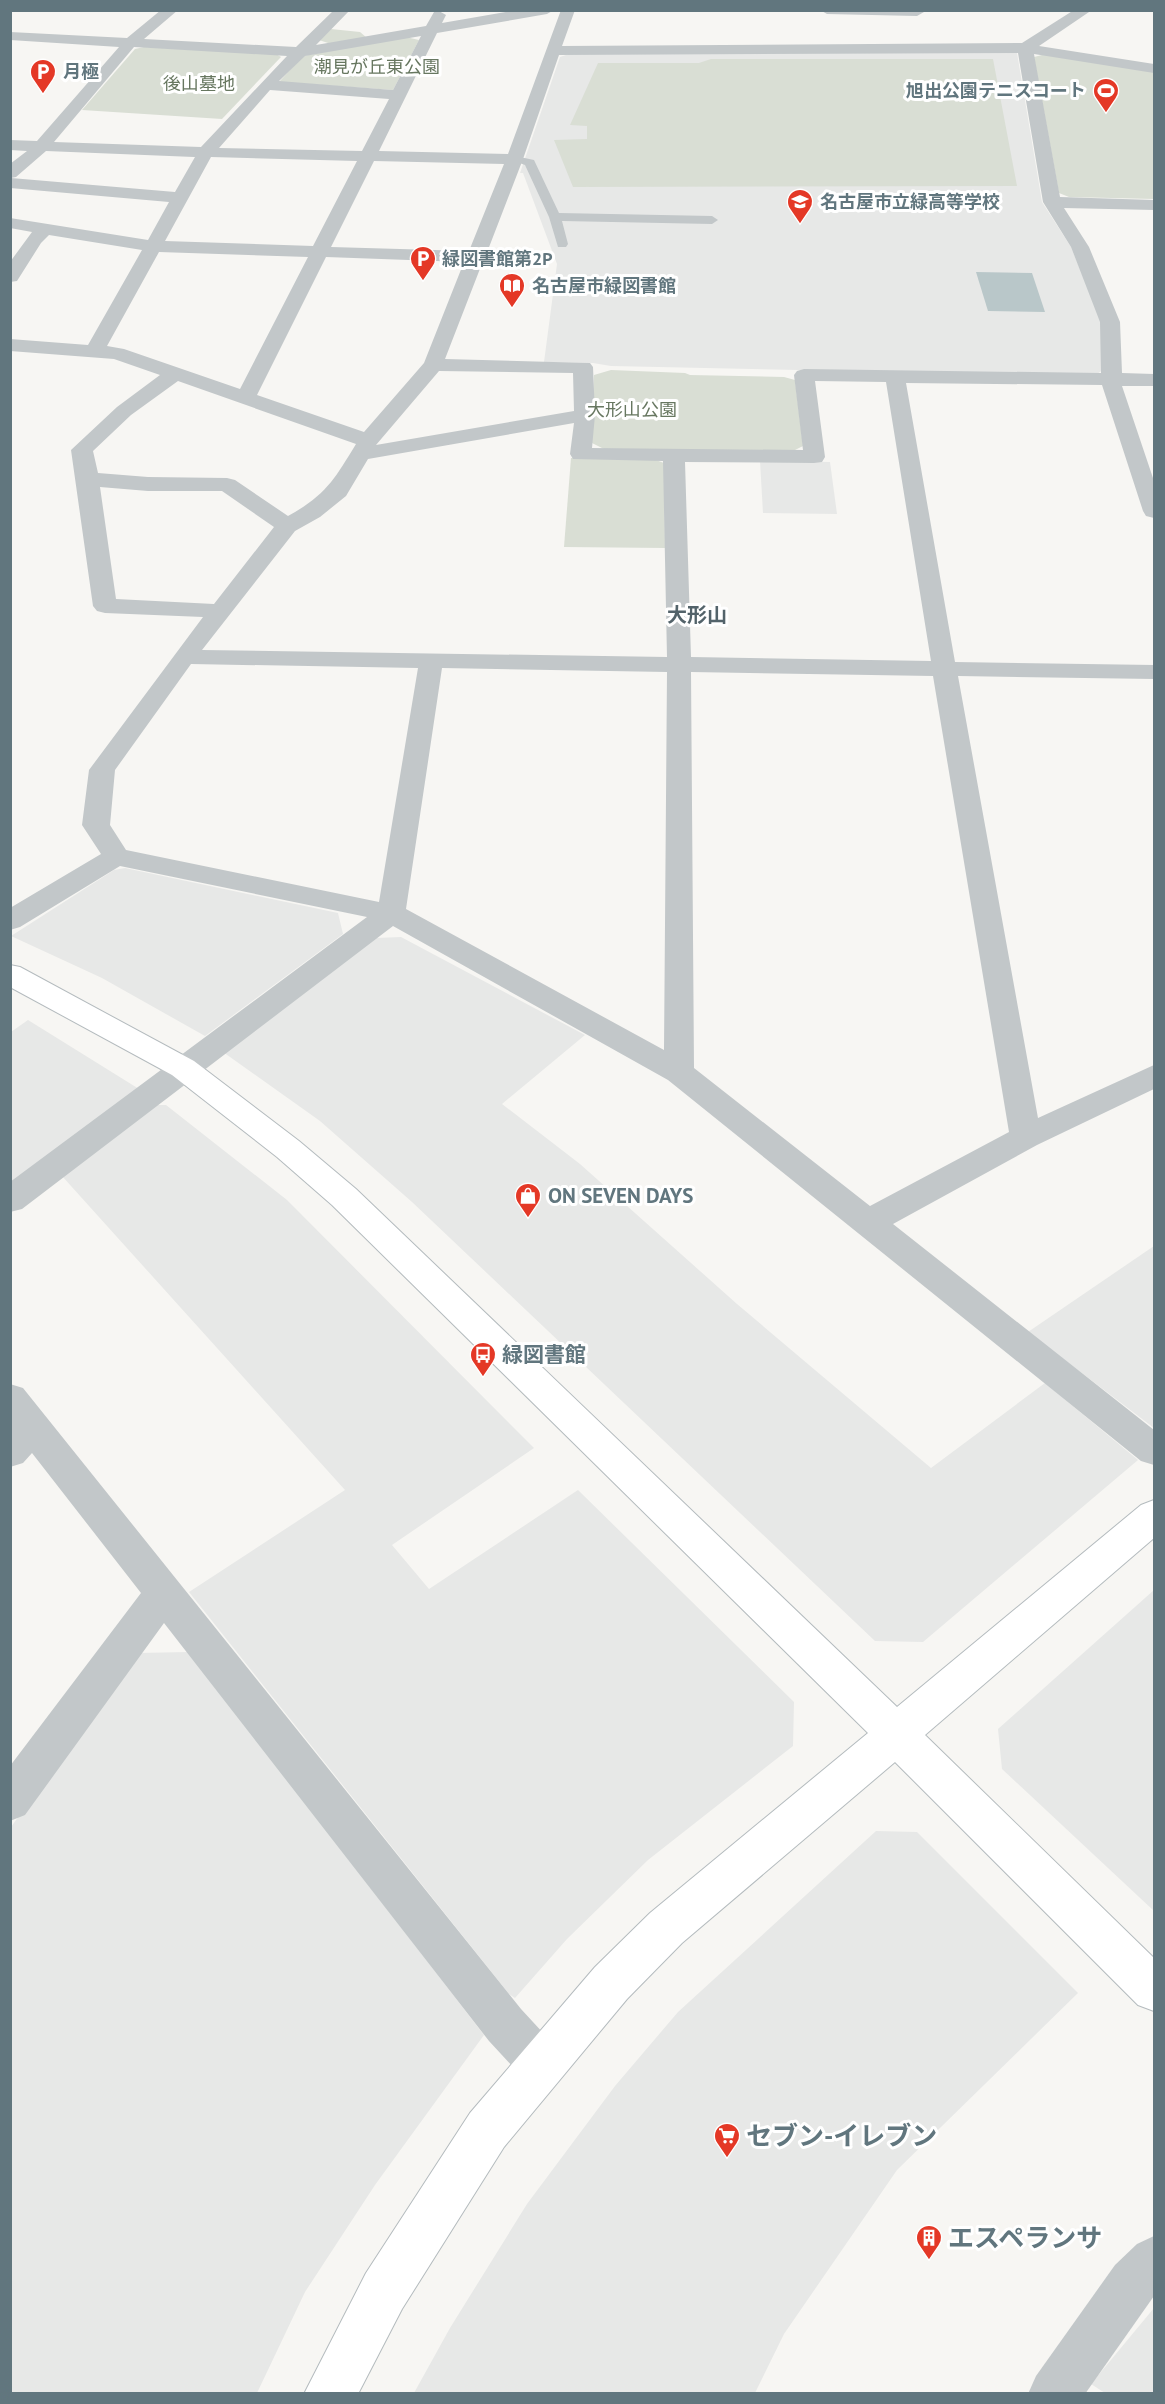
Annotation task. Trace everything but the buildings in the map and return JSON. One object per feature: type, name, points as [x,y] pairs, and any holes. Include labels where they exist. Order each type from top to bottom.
[{"type":"street","points":[[10,173],[41,147],[130,43],[171,10]]},
{"type":"street","points":[[95,350],[206,152],[266,85],[343,10]]},
{"type":"street","points":[[245,399],[442,10]]},
{"type":"street","points":[[10,36],[299,52],[547,10]]},
{"type":"street","points":[[116,857],[96,825],[102,770],[184,657],[287,526],[312,512],[338,491],[365,447],[433,364],[515,159],[568,10]]},
{"type":"street","points":[[827,10],[917,11],[924,49]]},
{"type":"street","points":[[1025,48],[1084,10]]},
{"type":"street","points":[[553,51],[1025,48],[1155,68]]},
{"type":"street","points":[[1025,48],[1052,202],[1080,247],[1110,322],[1112,389],[1155,511]]},
{"type":"street","points":[[266,85],[399,95]]},
{"type":"street","points":[[10,145],[367,157],[515,159]]},
{"type":"street","points":[[10,183],[182,198]]},
{"type":"street","points":[[1052,202],[1155,205]]},
{"type":"street","points":[[10,223],[153,246],[478,256]]},
{"type":"street","points":[[10,277],[34,240],[45,229]]},
{"type":"street","points":[[10,345],[117,353],[245,399],[365,447],[585,415]]},
{"type":"street","points":[[433,364],[583,367],[585,415],[581,454],[814,457],[804,375],[1155,380]]},
{"type":"street","points":[[176,373],[124,411],[82,450],[105,606],[220,611]]},
{"type":"street","points":[[895,377],[1026,1137]]},
{"type":"street","points":[[674,455],[679,664],[679,1072]]},
{"type":"street","points":[[88,479],[148,484],[227,485],[287,526]]},
{"type":"street","points":[[184,657],[1155,672]]},
{"type":"street","points":[[10,1200],[391,913],[431,661]]},
{"type":"street","points":[[10,921],[116,857],[391,913],[679,1072],[1155,1450]]},
{"type":"street","points":[[10,974],[183,1068],[288,1149],[344,1197],[834,1671],[895,1734],[1155,1989]]},
{"type":"street","points":[[867,1223],[1026,1137],[1155,1076]]},
{"type":"street","points":[[10,1398],[22,1440],[164,1593],[505,2025],[541,2064]]},
{"type":"street","points":[[330,2394],[384,2291],[487,2130],[611,1983],[666,1928],[831,1792],[895,1734],[1155,1516]]},
{"type":"street","points":[[10,1800],[164,1593]]},
{"type":"street","points":[[1054,2394],[1133,2283],[1155,2260]]},
{"type":"lane","points":[[515,159],[530,162],[555,218],[562,244]]},
{"type":"lane","points":[[555,218],[712,220]]},
{"type":"shaded area","name":"名古屋市立緑高等学校","points":[[1008,51],[1017,53],[1042,202],[1071,247],[1101,321],[1105,369],[1093,376],[611,366],[593,363],[544,362],[557,264],[523,173],[520,173],[560,57],[569,54]]},
{"type":"shaded area","points":[[976,272],[1032,273],[1045,312],[988,311]]},
{"type":"shaded area","points":[[760,461],[830,462],[837,514],[763,513]]},
{"type":"shaded area","points":[[125,868],[338,913],[343,934],[205,1036],[102,978],[11,936],[114,870]]},
{"type":"shaded area","points":[[401,937],[585,1035],[502,1104],[580,1164],[737,1304],[931,1468],[1045,1383],[1138,1460],[923,1642],[875,1641],[412,1202],[320,1121],[223,1052],[376,938]]},
{"type":"shaded area","points":[[28,1020],[139,1089],[11,1183],[11,1032]]},
{"type":"shaded area","points":[[157,1105],[166,1105],[287,1200],[534,1448],[392,1545],[429,1589],[578,1490],[794,1702],[793,1746],[648,1860],[567,1939],[515,1998],[509,1994],[189,1592],[345,1490],[62,1176]]},
{"type":"shaded area","points":[[1154,1246],[1154,1428],[1028,1332]]},
{"type":"shaded area","points":[[1154,1590],[1154,1911],[1002,1769],[998,1729]]},
{"type":"shaded area","points":[[189,1652],[484,2035],[375,2185],[305,2292],[257,2393],[11,2394],[11,1827],[137,1653]]},
{"type":"shaded area","points":[[876,1831],[917,1832],[1078,1993],[897,2170],[784,2334],[755,2393],[414,2393],[450,2328],[527,2204],[615,2086],[678,2012]]},
{"type":"shaded area","points":[[1154,2308],[1154,2393],[1105,2393],[1091,2384]]},
{"type":"green space","points":[[331,29],[360,32],[367,38],[331,44],[319,40]]},
{"type":"green space","name":"潮見が丘東公園","points":[[406,37],[419,40],[393,90],[279,82],[303,56]]},
{"type":"green space","name":"後山墓地","points":[[144,47],[276,54],[281,57],[222,119],[82,110],[135,49]]},
{"type":"green space","points":[[1046,54],[1154,71],[1154,199],[1069,197],[1059,193],[1034,57]]},
{"type":"green space","points":[[711,59],[993,59],[1017,186],[573,187],[554,140],[587,139],[587,126],[570,125],[598,63],[699,63]]},
{"type":"green space","name":"大形山公園","points":[[611,370],[690,375],[784,377],[795,380],[803,446],[791,452],[606,450],[592,443],[594,375]]},
{"type":"green space","points":[[571,458],[653,459],[664,463],[665,548],[564,547]]},
{"type":"place","name":"月極","points":[[43,95]]},
{"type":"place","name":"旭出公園テニスコート","points":[[1106,114]]},
{"type":"place","name":"名古屋市立緑高等学校","points":[[800,225]]},
{"type":"place","name":"緑図書館第2P","points":[[423,282]]},
{"type":"place","name":"名古屋市緑図書館","points":[[512,309]]},
{"type":"place","name":"ON SEVEN DAYS","points":[[528,1219]]},
{"type":"place","name":"緑図書館","points":[[483,1378]]},
{"type":"place","name":"セブン-イレブン","points":[[727,2159]]},
{"type":"place","name":"エスペランサ","points":[[929,2261]]},
{"type":"district","name":"大形山","points":[[697,615]]}]
